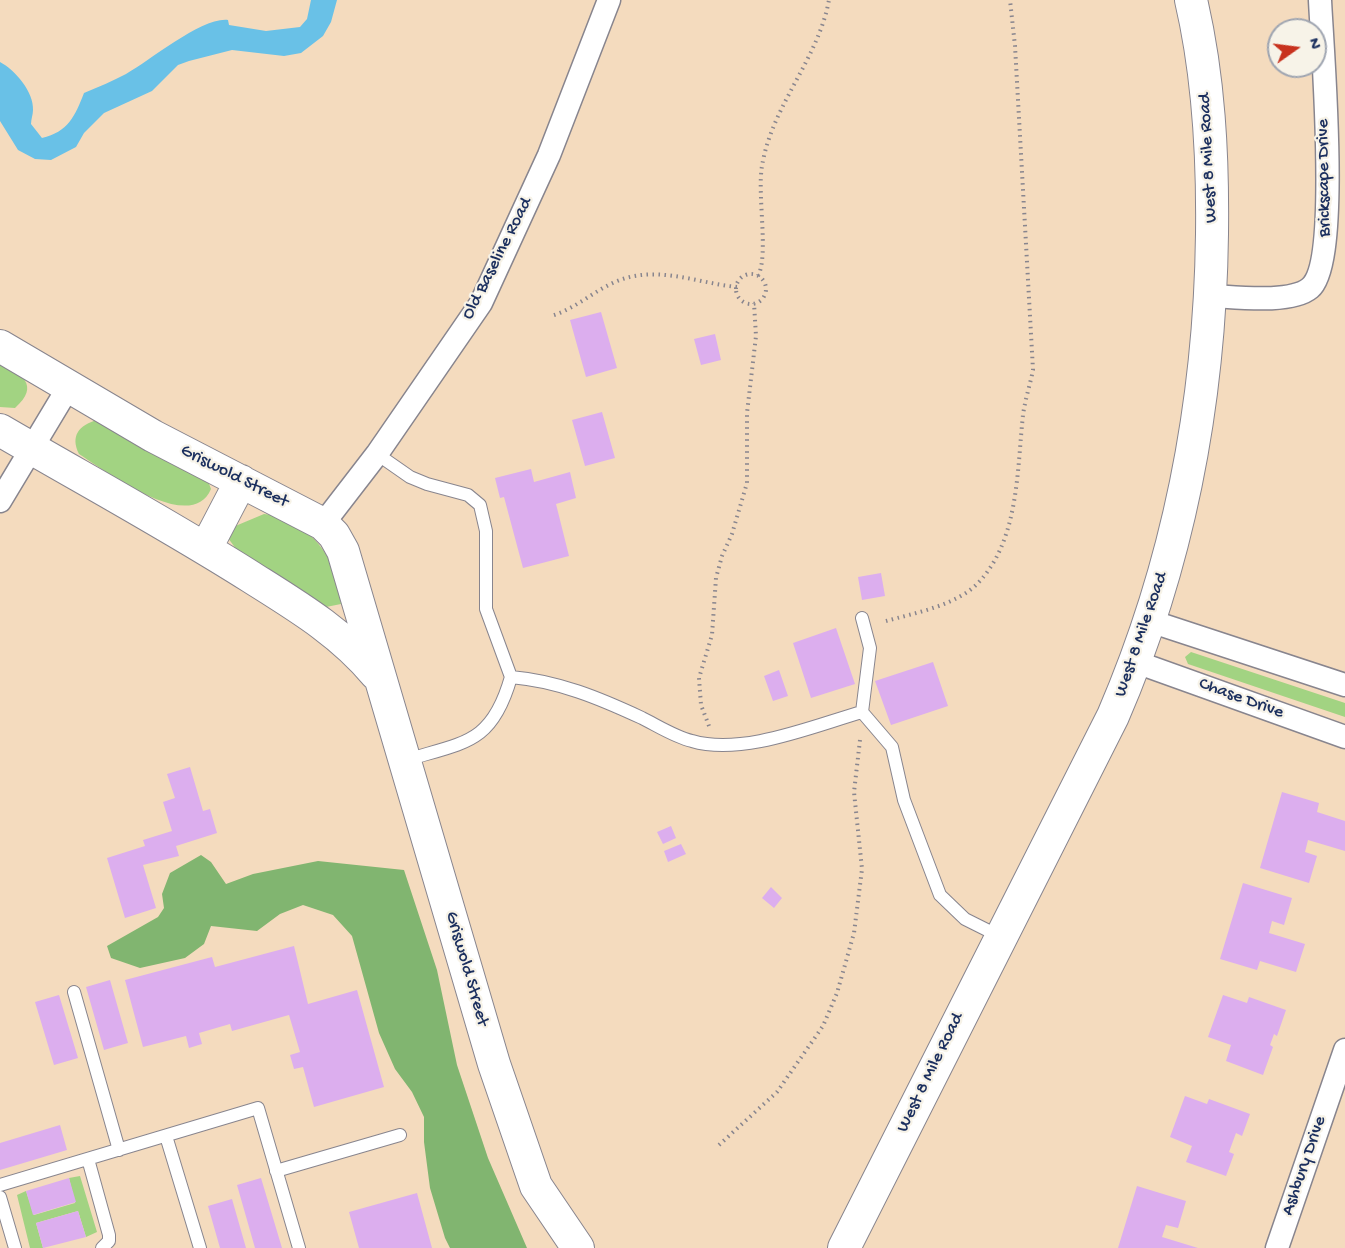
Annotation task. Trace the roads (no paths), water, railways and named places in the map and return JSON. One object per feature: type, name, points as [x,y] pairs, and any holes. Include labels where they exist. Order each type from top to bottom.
[{"type":"street","name":"Old Baseline Road","points":[[322,524],[377,454],[481,303],[549,155],[609,0]]},
{"type":"street","name":"West 8 Mile Road","points":[[844,1248],[999,936],[1088,767],[1136,662],[1173,542],[1196,436],[1211,296],[1213,188],[1211,131],[1205,72],[1191,0]]},
{"type":"street","name":"Brickscape Drive","points":[[1211,296],[1247,298],[1297,295],[1310,288],[1318,278],[1323,260],[1328,206],[1320,0]]},
{"type":"street","name":"Griswold Street","points":[[0,346],[153,436],[322,524],[334,535],[343,550],[494,1064],[536,1186],[578,1248]]},
{"type":"street","points":[[0,501],[68,388]]},
{"type":"street","name":"Griswold Street","points":[[0,430],[206,548],[324,623],[362,657],[380,679]]},
{"type":"street","points":[[206,548],[241,481]]},
{"type":"street","points":[[1150,621],[1345,685]]},
{"type":"street","name":"Chase Drive","points":[[1136,662],[1345,737]]},
{"type":"street","name":"Ashbury Drive","points":[[1277,1248],[1345,1050]]},
{"type":"lane","points":[[377,454],[410,477],[468,495],[480,506],[486,538],[484,586],[486,609],[511,677],[498,710],[478,736],[404,761]]},
{"type":"lane","points":[[862,618],[870,648],[862,712],[892,747],[904,800],[940,895],[965,919],[999,936]]},
{"type":"lane","points":[[511,677],[545,680],[572,689],[691,741],[718,745],[766,740],[862,712]]},
{"type":"lane","points":[[74,992],[119,1150]]},
{"type":"lane","points":[[0,1185],[258,1108],[298,1248]]},
{"type":"lane","points":[[276,1171],[400,1135]]},
{"type":"lane","points":[[166,1136],[200,1248]]},
{"type":"lane","points":[[88,1159],[109,1235],[109,1241],[102,1248]]},
{"type":"lane","points":[[0,1197],[15,1248]]},
{"type":"water","points":[[311,0],[337,0],[331,22],[323,36],[301,53],[284,56],[232,50],[178,65],[152,91],[104,113],[84,133],[76,147],[51,160],[35,159],[18,150],[0,121],[0,62],[12,70],[27,89],[32,103],[31,124],[42,138],[58,132],[69,122],[84,93],[126,74],[191,32],[217,21],[228,20],[229,25],[266,31],[300,27],[307,19]]}]
